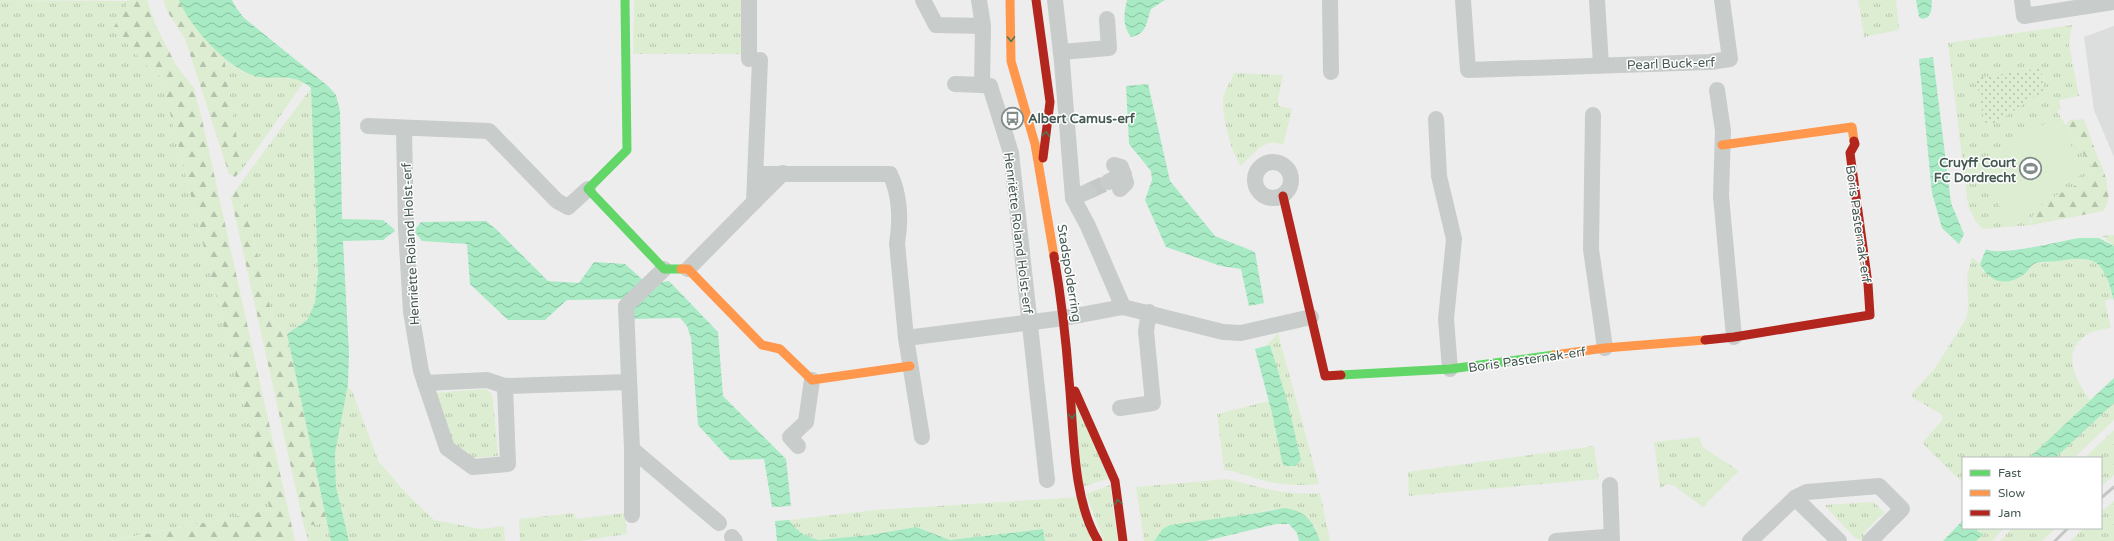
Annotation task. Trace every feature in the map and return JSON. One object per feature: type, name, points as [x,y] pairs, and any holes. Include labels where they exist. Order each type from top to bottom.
[{"type":"street","points":[[368,126],[404,129],[489,131],[557,202],[568,207],[627,150],[625,0]]},
{"type":"street","points":[[749,0],[754,60],[756,174],[754,202]]},
{"type":"street","points":[[923,0],[936,25],[983,26]]},
{"type":"street","points":[[955,84],[982,85],[983,26],[980,0]]},
{"type":"street","name":"Stadspolderring","points":[[1010,0],[1011,61],[1035,144],[1041,173],[1064,318],[1079,491],[1093,533],[1098,541]]},
{"type":"street","name":"Stadspolderring","points":[[1036,0],[1050,102],[1041,173]]},
{"type":"street","points":[[1055,0],[1062,57],[1073,198],[1088,226],[1123,307]]},
{"type":"street","points":[[1330,0],[1331,72]]},
{"type":"street","name":"Pearl Buck-erf","points":[[1463,0],[1468,70],[1710,62],[1730,59],[1722,0]]},
{"type":"street","points":[[1597,0],[1601,65]]},
{"type":"street","points":[[2022,0],[2024,16],[2114,2]]},
{"type":"street","points":[[1062,57],[1109,48],[1106,19]]},
{"type":"street","name":"Henriëtte Roland Holst-erf","points":[[982,85],[990,86],[1011,153],[1030,321],[1034,375],[1048,480]]},
{"type":"street","points":[[1717,90],[1723,131],[1721,196],[1734,337]]},
{"type":"street","name":"Boris Pasternak-erf","points":[[1593,115],[1591,249],[1605,348]]},
{"type":"street","name":"Boris Pasternak-erf","points":[[1436,119],[1439,176],[1454,239],[1446,319],[1450,369]]},
{"type":"street","name":"Boris Pasternak-erf","points":[[1283,196],[1325,376],[1450,369],[1605,348],[1734,337],[1870,315],[1868,284],[1850,153],[1855,144],[1852,127],[1722,145]]},
{"type":"street","name":"Henriëtte Roland Holst-erf","points":[[404,129],[406,229],[411,312],[421,371],[447,448],[473,467],[508,464],[505,386]]},
{"type":"street","points":[[688,269],[782,173]]},
{"type":"street","points":[[756,174],[890,174],[897,191],[899,231],[897,243],[906,338],[922,437]]},
{"type":"street","points":[[588,188],[664,269]]},
{"type":"street","points":[[1073,198],[1089,190]]},
{"type":"street","points":[[632,515],[632,449],[626,306],[664,269],[688,269],[762,344],[780,349],[812,380]]},
{"type":"street","points":[[1064,318],[1123,307],[1149,312],[1223,332],[1241,333],[1311,317]]},
{"type":"street","points":[[1120,408],[1153,403],[1146,331],[1149,312]]},
{"type":"street","name":"Henriëtte Roland Holst-erf","points":[[906,338],[1030,321],[1064,318]]},
{"type":"street","points":[[812,380],[910,366]]},
{"type":"street","name":"Stadspolderring","points":[[1069,377],[1115,481],[1123,541]]},
{"type":"street","points":[[425,383],[487,380],[505,386],[628,382]]},
{"type":"street","points":[[798,446],[790,437],[806,422],[812,380]]},
{"type":"street","points":[[632,449],[719,523]]},
{"type":"street","points":[[1610,485],[1612,541]]},
{"type":"street","points":[[1750,541],[1795,498],[1807,492],[1879,486],[1902,509],[1870,541]]},
{"type":"street","points":[[1795,498],[1839,541]]},
{"type":"street","points":[[1556,541],[1605,537],[1612,541]]},
{"type":"shaded area","points":[[2114,26],[2114,157],[2094,110],[2084,37]]},
{"type":"green space","points":[[0,0],[130,1],[114,27],[142,61],[161,77],[270,510],[108,541],[0,541]]},
{"type":"green space","points":[[128,0],[147,0],[156,26],[176,65],[194,88],[295,541],[110,541],[270,510],[161,77],[142,61],[114,27],[129,1]]},
{"type":"green space","points":[[163,0],[179,0],[189,18],[224,58],[242,170],[235,177],[229,174],[185,39],[167,11]]},
{"type":"green space","points":[[634,0],[741,0],[741,54],[633,54]]},
{"type":"green space","points":[[1858,0],[1896,0],[1899,30],[1864,37]]},
{"type":"green space","points":[[2072,25],[2069,44],[2079,96],[2059,100],[2061,109],[2057,111],[2094,171],[2080,183],[2052,199],[2040,208],[2030,221],[2032,225],[1983,229],[1976,222],[1968,206],[1948,43]]},
{"type":"green space","points":[[224,58],[242,72],[259,77],[290,77],[304,82],[242,170]]},
{"type":"green space","points":[[2041,68],[2044,91],[1995,123],[1989,124],[1984,122],[1976,78]]},
{"type":"green space","points":[[1234,73],[1283,75],[1278,99],[1279,106],[1292,109],[1283,145],[1271,143],[1265,145],[1255,152],[1241,166],[1231,144],[1223,109],[1224,95]]},
{"type":"green space","points":[[311,88],[318,272],[315,303],[307,320],[287,334],[274,323],[240,184]]},
{"type":"green space","name":"Cruyff Court FC Dordrecht","points":[[2054,118],[2087,171],[2008,220],[1975,167]]},
{"type":"green space","points":[[2084,119],[2104,171],[2108,186],[2108,201],[2106,206],[2103,211],[2032,225],[2032,218],[2041,206],[2080,183],[2094,171],[2066,125],[2069,120]]},
{"type":"green space","points":[[240,184],[274,323],[287,334],[327,523],[304,526],[231,198]]},
{"type":"green space","points":[[2114,235],[2114,246],[2102,236]]},
{"type":"green space","points":[[1972,257],[1980,264],[1983,271],[2012,281],[2023,275],[2034,264],[2065,259],[2088,258],[2098,263],[2105,273],[2113,298],[2105,301],[2111,328],[2092,332],[2080,340],[2072,356],[2075,374],[2090,400],[2030,457],[1962,457],[1962,482],[1922,443],[1943,419],[1941,414],[1912,397],[1913,392],[1935,368],[1966,319],[1968,307],[1967,276]]},
{"type":"green space","points":[[1278,333],[1319,484],[1299,485],[1279,483],[1261,480],[1224,470],[1217,414],[1269,401],[1284,466],[1301,460],[1272,350],[1270,345],[1266,346]]},
{"type":"green space","points":[[347,386],[352,391],[379,462],[406,493],[434,520],[481,529],[504,526],[505,541],[349,541],[336,487],[335,453]]},
{"type":"green space","points":[[485,389],[491,393],[493,398],[498,456],[471,458],[456,446],[447,435],[433,393]]},
{"type":"green space","points":[[1074,394],[1110,478],[1082,487]]},
{"type":"green space","points":[[2114,403],[2114,420],[2075,457],[2056,457]]},
{"type":"green space","points":[[2114,430],[2114,475],[2102,486],[2102,457],[2085,457]]},
{"type":"green space","points":[[1699,437],[1703,447],[1739,471],[1703,507],[1674,486],[1668,484],[1660,488],[1654,442]]},
{"type":"green space","points":[[1594,446],[1599,479],[1409,496],[1408,472]]},
{"type":"green space","points":[[1227,479],[1284,492],[1307,494],[1320,493],[1330,541],[1320,541],[1315,526],[1272,509],[1156,537],[1154,541],[1144,541],[1136,487]]},
{"type":"green space","points":[[1110,485],[1118,541],[1104,541],[1086,494]]},
{"type":"green space","points":[[1079,497],[1099,541],[1045,541],[1042,529],[950,540],[916,527],[870,535],[819,540],[801,533],[789,520],[875,510]]},
{"type":"green space","points":[[2114,501],[2114,541],[2070,541],[2083,529],[2102,529],[2102,511]]},
{"type":"green space","points":[[1874,502],[1885,514],[1878,518],[1864,533],[1864,540],[1856,539],[1824,505]]},
{"type":"green space","points":[[574,513],[576,519],[625,513],[627,534],[580,541],[520,541],[519,519]]},
{"type":"green space","points":[[327,523],[331,541],[308,541],[304,526]]},
{"type":"green space","points":[[1978,529],[2003,529],[1992,541],[1976,541],[1982,534],[1977,531]]},
{"type":"green space","points":[[2011,529],[2055,529],[2042,541],[2000,541]]},
{"type":"water","points":[[179,0],[232,0],[244,18],[328,86],[336,95],[340,111],[342,219],[383,220],[395,231],[383,240],[343,241],[349,353],[348,384],[335,453],[336,487],[349,541],[331,541],[287,334],[307,320],[315,303],[318,272],[311,88],[292,78],[259,77],[236,67],[201,34],[184,11]]},
{"type":"water","points":[[1127,0],[1165,0],[1151,9],[1143,31],[1136,36],[1131,37],[1125,24],[1125,9]]},
{"type":"water","points":[[1916,0],[1932,0],[1931,12],[1928,17],[1922,19],[1919,17]]},
{"type":"water","points":[[1933,57],[1951,203],[1964,234],[1959,244],[1942,228],[1932,193],[1919,59]]},
{"type":"water","points":[[1148,84],[1170,181],[1215,236],[1255,252],[1264,303],[1249,306],[1241,269],[1221,266],[1166,247],[1145,200],[1152,180],[1151,171],[1129,144],[1126,86]]},
{"type":"water","points":[[486,221],[496,229],[548,281],[579,283],[594,262],[625,264],[643,280],[626,299],[567,300],[545,320],[508,320],[470,284],[467,244],[422,241],[414,231],[421,222]]},
{"type":"water","points":[[2079,238],[2099,238],[2114,246],[2114,301],[2103,270],[2098,264],[2091,261],[2072,259],[2036,263],[2017,279],[2004,282],[1993,279],[1980,264],[1986,249],[1993,251],[2016,250]]},
{"type":"water","points":[[669,281],[718,332],[723,396],[786,459],[791,506],[772,507],[764,459],[730,460],[698,425],[691,338],[687,326],[680,318],[631,319],[631,311],[662,282]]},
{"type":"water","points":[[1270,345],[1288,404],[1301,460],[1295,466],[1284,466],[1282,461],[1272,413],[1255,349]]},
{"type":"water","points":[[2114,378],[2114,403],[2056,457],[2030,457]]},
{"type":"water","points":[[1284,508],[1298,511],[1308,518],[1315,528],[1320,541],[1299,541],[1297,533],[1289,524],[1276,524],[1205,541],[1154,541],[1163,529],[1170,525],[1252,514]]},
{"type":"water","points":[[789,520],[801,533],[819,540],[870,535],[916,527],[950,540],[1043,529],[1045,541],[777,541],[775,521]]},
{"type":"water","points":[[1962,521],[1962,529],[1978,529],[1977,531],[1983,534],[1976,541],[1943,541]]},
{"type":"tunnel","points":[[1089,191],[1108,182]]},
{"type":"railway","points":[[2102,497],[2114,487]]},
{"type":"railway","points":[[2055,541],[2067,529]]},
{"type":"traffic: fast","points":[[625,0],[627,150],[588,189],[664,269],[681,269]]},
{"type":"traffic: fast","points":[[1341,375],[1450,369],[1554,355]]},
{"type":"traffic: slow","points":[[1010,0],[1011,61],[1035,144],[1054,256]]},
{"type":"traffic: slow","points":[[1722,145],[1852,127],[1854,141]]},
{"type":"traffic: slow","points":[[681,269],[688,269],[762,345],[780,349],[812,380],[910,366]]},
{"type":"traffic: slow","points":[[1554,355],[1605,348],[1705,340]]},
{"type":"traffic: jam","points":[[1036,0],[1050,102],[1043,158]]},
{"type":"traffic: jam","points":[[1705,340],[1734,337],[1870,315],[1868,284],[1850,153],[1855,144],[1854,141]]},
{"type":"traffic: jam","points":[[1283,196],[1325,376],[1341,375]]},
{"type":"traffic: jam","points":[[1054,256],[1065,333],[1079,485],[1089,524],[1098,541]]},
{"type":"traffic: jam","points":[[1075,391],[1115,481],[1123,541]]},
{"type":"place","name":"Albert Camus-erf","points":[[1012,118]]},
{"type":"place","name":"Cruyff Court FC Dordrecht","points":[[2031,169]]}]
